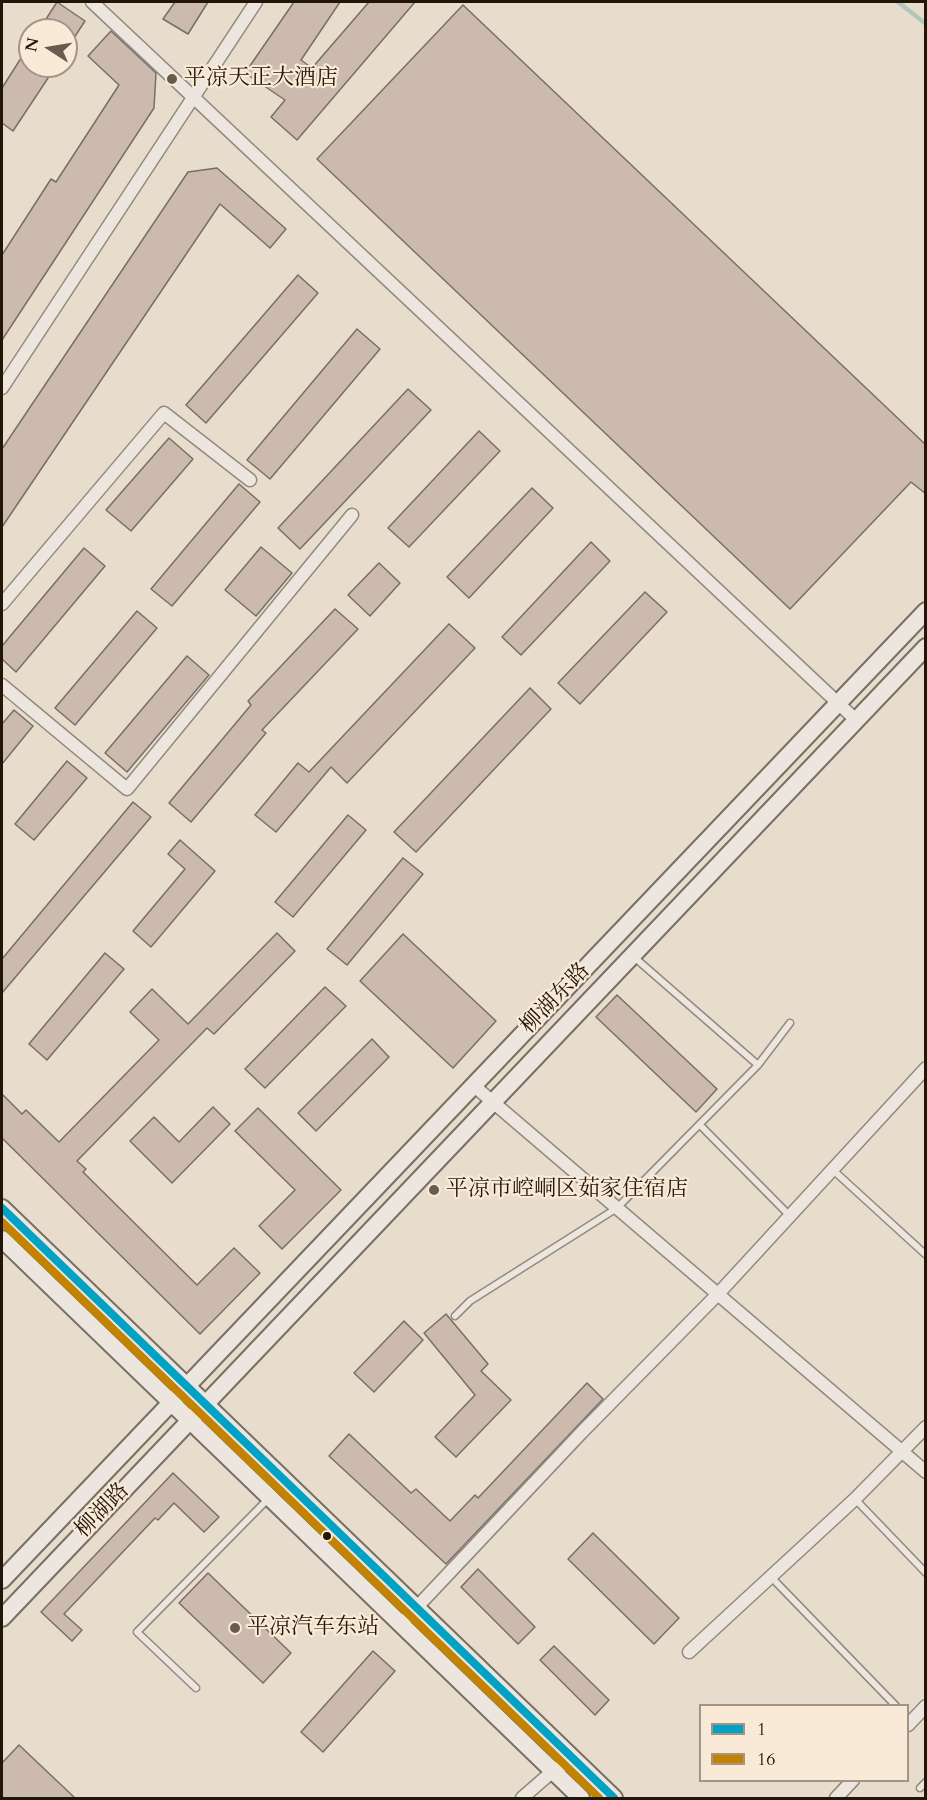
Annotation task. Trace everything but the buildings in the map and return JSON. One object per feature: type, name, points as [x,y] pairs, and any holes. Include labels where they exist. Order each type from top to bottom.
[{"type":"main road","name":"柳湖东路","points":[[186,1386],[926,611]]},
{"type":"main road","name":"柳湖东路","points":[[205,1404],[926,647]]},
{"type":"main road","points":[[2,1208],[614,1798]]},
{"type":"main road","points":[[2,1239],[581,1798]]},
{"type":"main road","name":"柳湖路","points":[[2,1580],[186,1386]]},
{"type":"main road","name":"柳湖路","points":[[2,1618],[205,1404]]},
{"type":"street","points":[[92,2],[856,720]]},
{"type":"street","points":[[2,388],[256,2]]},
{"type":"street","points":[[2,604],[164,413],[250,480]]},
{"type":"street","points":[[2,685],[127,789],[352,515]]},
{"type":"street","points":[[401,1624],[718,1294],[926,1068]]},
{"type":"street","points":[[473,1085],[926,1472]]},
{"type":"street","points":[[689,1652],[855,1499],[926,1427]]},
{"type":"street","points":[[909,1721],[926,1706]]},
{"type":"street","points":[[522,1798],[553,1771],[574,1759]]},
{"type":"street","points":[[836,1798],[851,1782]]},
{"type":"lane","points":[[632,955],[758,1065]]},
{"type":"lane","points":[[455,1316],[471,1301],[617,1208],[758,1065],[790,1023]]},
{"type":"lane","points":[[700,1125],[790,1216]]},
{"type":"lane","points":[[833,1170],[925,1254]]},
{"type":"lane","points":[[196,1688],[137,1632],[269,1497]]},
{"type":"lane","points":[[855,1499],[926,1573]]},
{"type":"lane","points":[[771,1577],[894,1704]]},
{"type":"lane","points":[[920,1788],[926,1782]]},
{"type":"waterway","points":[[898,2],[926,24]]},
{"type":"transit line","name":"1","points":[[2,1208],[614,1798]]},
{"type":"transit line","name":"16","points":[[2,1222],[599,1798]]},
{"type":"place","name":"平凉天正大酒店","points":[[172,79]]},
{"type":"place","name":"平凉市崆峒区茹家住宿店","points":[[434,1190]]},
{"type":"place","name":"平凉汽车东站","points":[[235,1628]]}]
